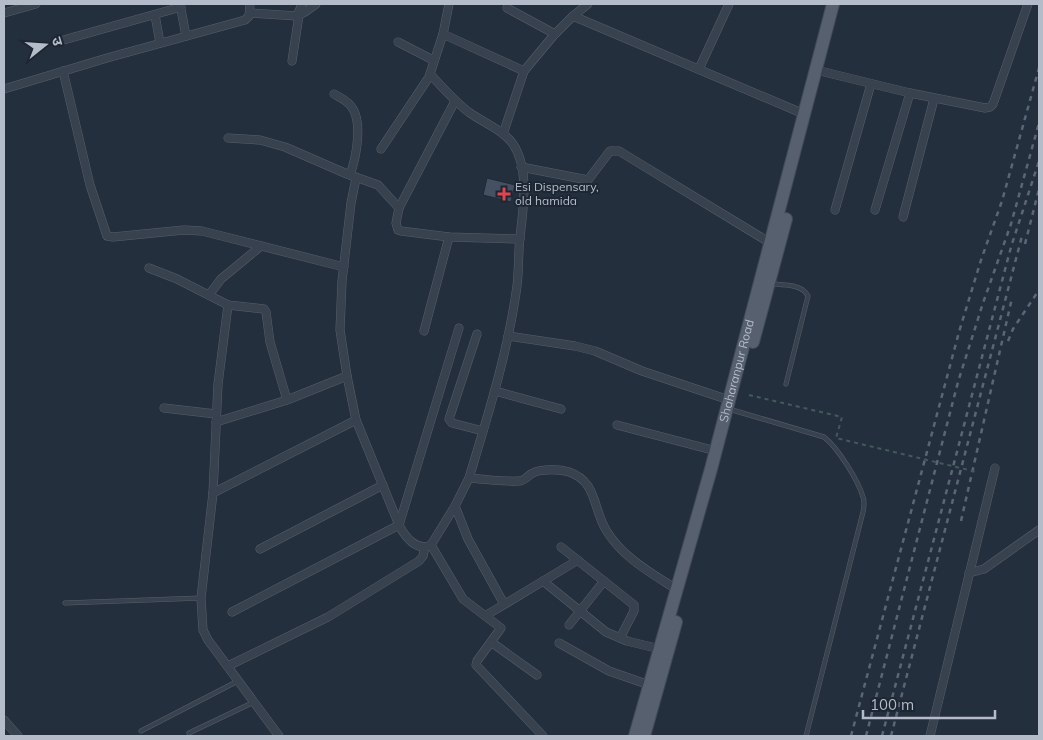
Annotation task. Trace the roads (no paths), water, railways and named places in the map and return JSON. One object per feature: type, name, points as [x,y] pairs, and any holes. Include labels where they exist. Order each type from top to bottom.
[{"type":"main road","name":"Shaharanpur Road","points":[[644,736],[660,649],[676,589],[716,450],[769,284],[774,246],[804,114],[833,4]]},
{"type":"main road","name":"Shaharanpur Road","points":[[635,736],[654,687],[842,4]]},
{"type":"street","points":[[4,13],[36,4]]},
{"type":"street","points":[[4,90],[63,71],[245,20],[250,13],[250,4]]},
{"type":"street","points":[[292,61],[298,15],[302,4]]},
{"type":"street","points":[[250,13],[298,15],[316,4]]},
{"type":"street","points":[[381,149],[424,86],[430,74],[443,34],[448,4]]},
{"type":"street","points":[[503,134],[524,72],[555,34],[588,4]]},
{"type":"street","points":[[699,69],[729,4]]},
{"type":"street","points":[[824,72],[910,93],[986,108],[992,106],[1028,4]]},
{"type":"street","points":[[60,41],[181,6],[186,36]]},
{"type":"street","points":[[507,8],[555,34]]},
{"type":"street","points":[[155,15],[160,43]]},
{"type":"street","points":[[573,16],[804,114]]},
{"type":"street","points":[[443,34],[524,72]]},
{"type":"street","points":[[398,42],[433,60]]},
{"type":"street","points":[[63,71],[90,185],[106,235],[112,237],[192,230],[202,231],[344,267]]},
{"type":"street","points":[[228,666],[328,617],[419,561],[455,506],[469,478],[495,390],[508,336],[517,285],[524,181],[513,144],[503,134],[455,101],[430,74]]},
{"type":"street","points":[[834,210],[871,84]]},
{"type":"street","points":[[875,210],[910,93]]},
{"type":"street","points":[[334,94],[352,106],[356,117],[357,154],[344,267],[340,330],[356,420],[404,535],[417,546],[428,546]]},
{"type":"street","points":[[903,218],[934,98]]},
{"type":"street","points":[[455,101],[399,208],[396,223],[398,230],[450,237],[520,239]]},
{"type":"street","points":[[228,138],[260,140],[285,147],[378,185],[399,208]]},
{"type":"street","points":[[521,167],[588,180],[610,151],[619,151],[774,246]]},
{"type":"street","points":[[424,331],[450,237]]},
{"type":"street","points":[[209,295],[221,279],[261,246]]},
{"type":"street","points":[[148,268],[177,279],[228,305],[262,308],[265,311],[270,342],[287,400]]},
{"type":"street","points":[[228,305],[218,384],[213,493],[202,598],[203,630],[208,640],[279,736]]},
{"type":"street","points":[[232,612],[399,525],[459,328]]},
{"type":"street","points":[[477,334],[449,419],[452,423],[483,431]]},
{"type":"street","points":[[508,336],[575,346],[595,351],[730,406]]},
{"type":"street","points":[[164,408],[216,418],[287,400],[347,376]]},
{"type":"street","points":[[495,390],[561,409]]},
{"type":"street","points":[[213,493],[356,420]]},
{"type":"street","points":[[617,425],[716,450]]},
{"type":"street","points":[[930,736],[994,468]]},
{"type":"street","points":[[469,478],[520,481],[534,472],[545,470],[568,472],[578,476],[587,483],[604,527],[611,537],[642,567],[676,589]]},
{"type":"street","points":[[260,549],[384,485]]},
{"type":"street","points":[[455,506],[468,539],[504,604]]},
{"type":"street","points":[[969,573],[984,569],[1039,530]]},
{"type":"street","points":[[428,546],[457,591],[472,606],[500,628],[476,665],[542,736]]},
{"type":"street","points":[[561,547],[634,606],[634,611],[620,638]]},
{"type":"street","points":[[485,616],[578,560]]},
{"type":"street","points":[[543,581],[606,632],[620,638],[660,649]]},
{"type":"street","points":[[568,625],[604,581]]},
{"type":"street","points":[[491,642],[537,675]]},
{"type":"street","points":[[559,643],[610,671],[654,687]]},
{"type":"street","points":[[4,720],[18,736]]},
{"type":"lane","points":[[769,284],[800,288],[805,290],[808,296],[786,384]]},
{"type":"lane","points":[[730,406],[824,437],[835,447],[857,482],[864,498],[863,512],[806,736]]},
{"type":"lane","points":[[64,603],[202,598]]},
{"type":"lane","points":[[141,731],[238,681]]},
{"type":"lane","points":[[190,732],[254,702]]},
{"type":"railway","points":[[851,736],[959,332],[981,260],[1002,201],[1039,68]]},
{"type":"railway","points":[[866,736],[958,382],[1011,224],[1039,123]]},
{"type":"railway","points":[[882,736],[1011,247],[1039,161]]},
{"type":"railway","points":[[1025,244],[1039,189]]},
{"type":"railway","points":[[891,736],[1022,236]]},
{"type":"railway","points":[[1008,341],[1013,329],[1039,290]]},
{"type":"railway","points":[[961,521],[1012,298]]},
{"type":"place","name":"Esi Dispensary, old hamida","points":[[504,194]]}]
